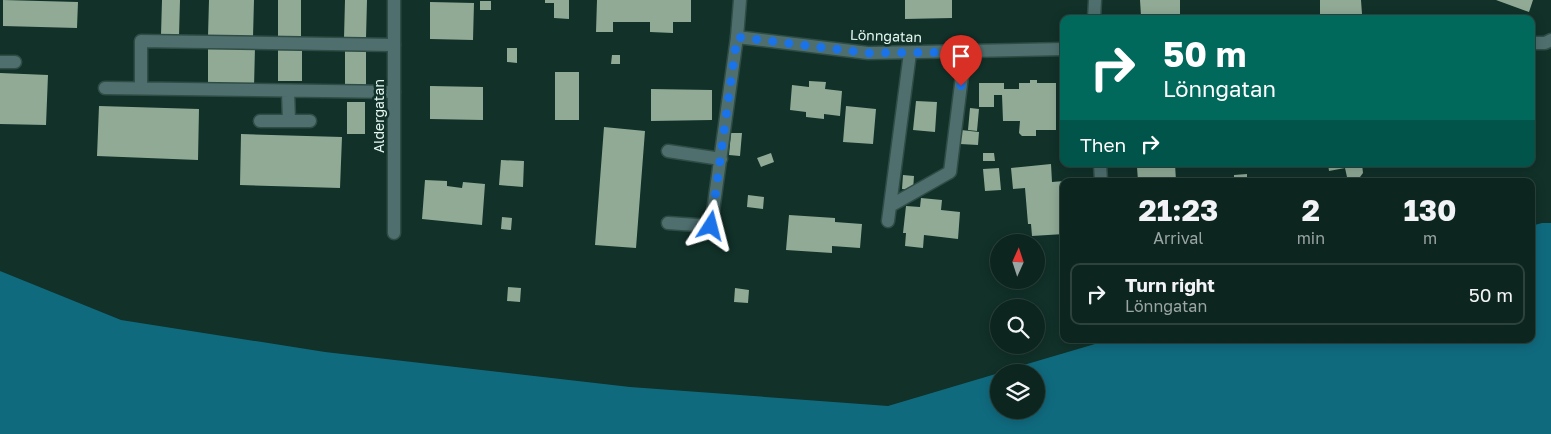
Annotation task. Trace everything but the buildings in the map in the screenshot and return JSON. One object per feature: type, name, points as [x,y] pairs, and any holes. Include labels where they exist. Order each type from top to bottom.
[{"type":"street","name":"Aldergatan","points":[[394,0],[394,233]]},
{"type":"street","points":[[668,223],[711,226],[722,159],[740,0]]},
{"type":"street","points":[[1094,15],[1096,0]]},
{"type":"street","name":"Lönngatan","points":[[737,37],[868,53],[1060,49]]},
{"type":"street","points":[[1535,43],[1546,43],[1551,40]]},
{"type":"street","points":[[141,88],[141,41],[394,45]]},
{"type":"street","points":[[890,206],[950,172],[965,52]]},
{"type":"street","points":[[888,221],[910,53]]},
{"type":"street","points":[[0,62],[15,62]]},
{"type":"street","points":[[105,88],[394,92]]},
{"type":"street","points":[[288,91],[289,121]]},
{"type":"street","points":[[260,122],[310,121]]},
{"type":"street","points":[[668,151],[722,159]]},
{"type":"water","points":[[1551,223],[1551,434],[0,434],[0,271],[121,320],[325,352],[630,387],[888,406],[990,376],[990,419],[1045,419],[1045,364],[1027,364],[1098,343],[1535,343],[1535,225]]},
{"type":"route","points":[[711,226],[722,159],[737,37],[868,53],[965,52],[961,86]]}]
